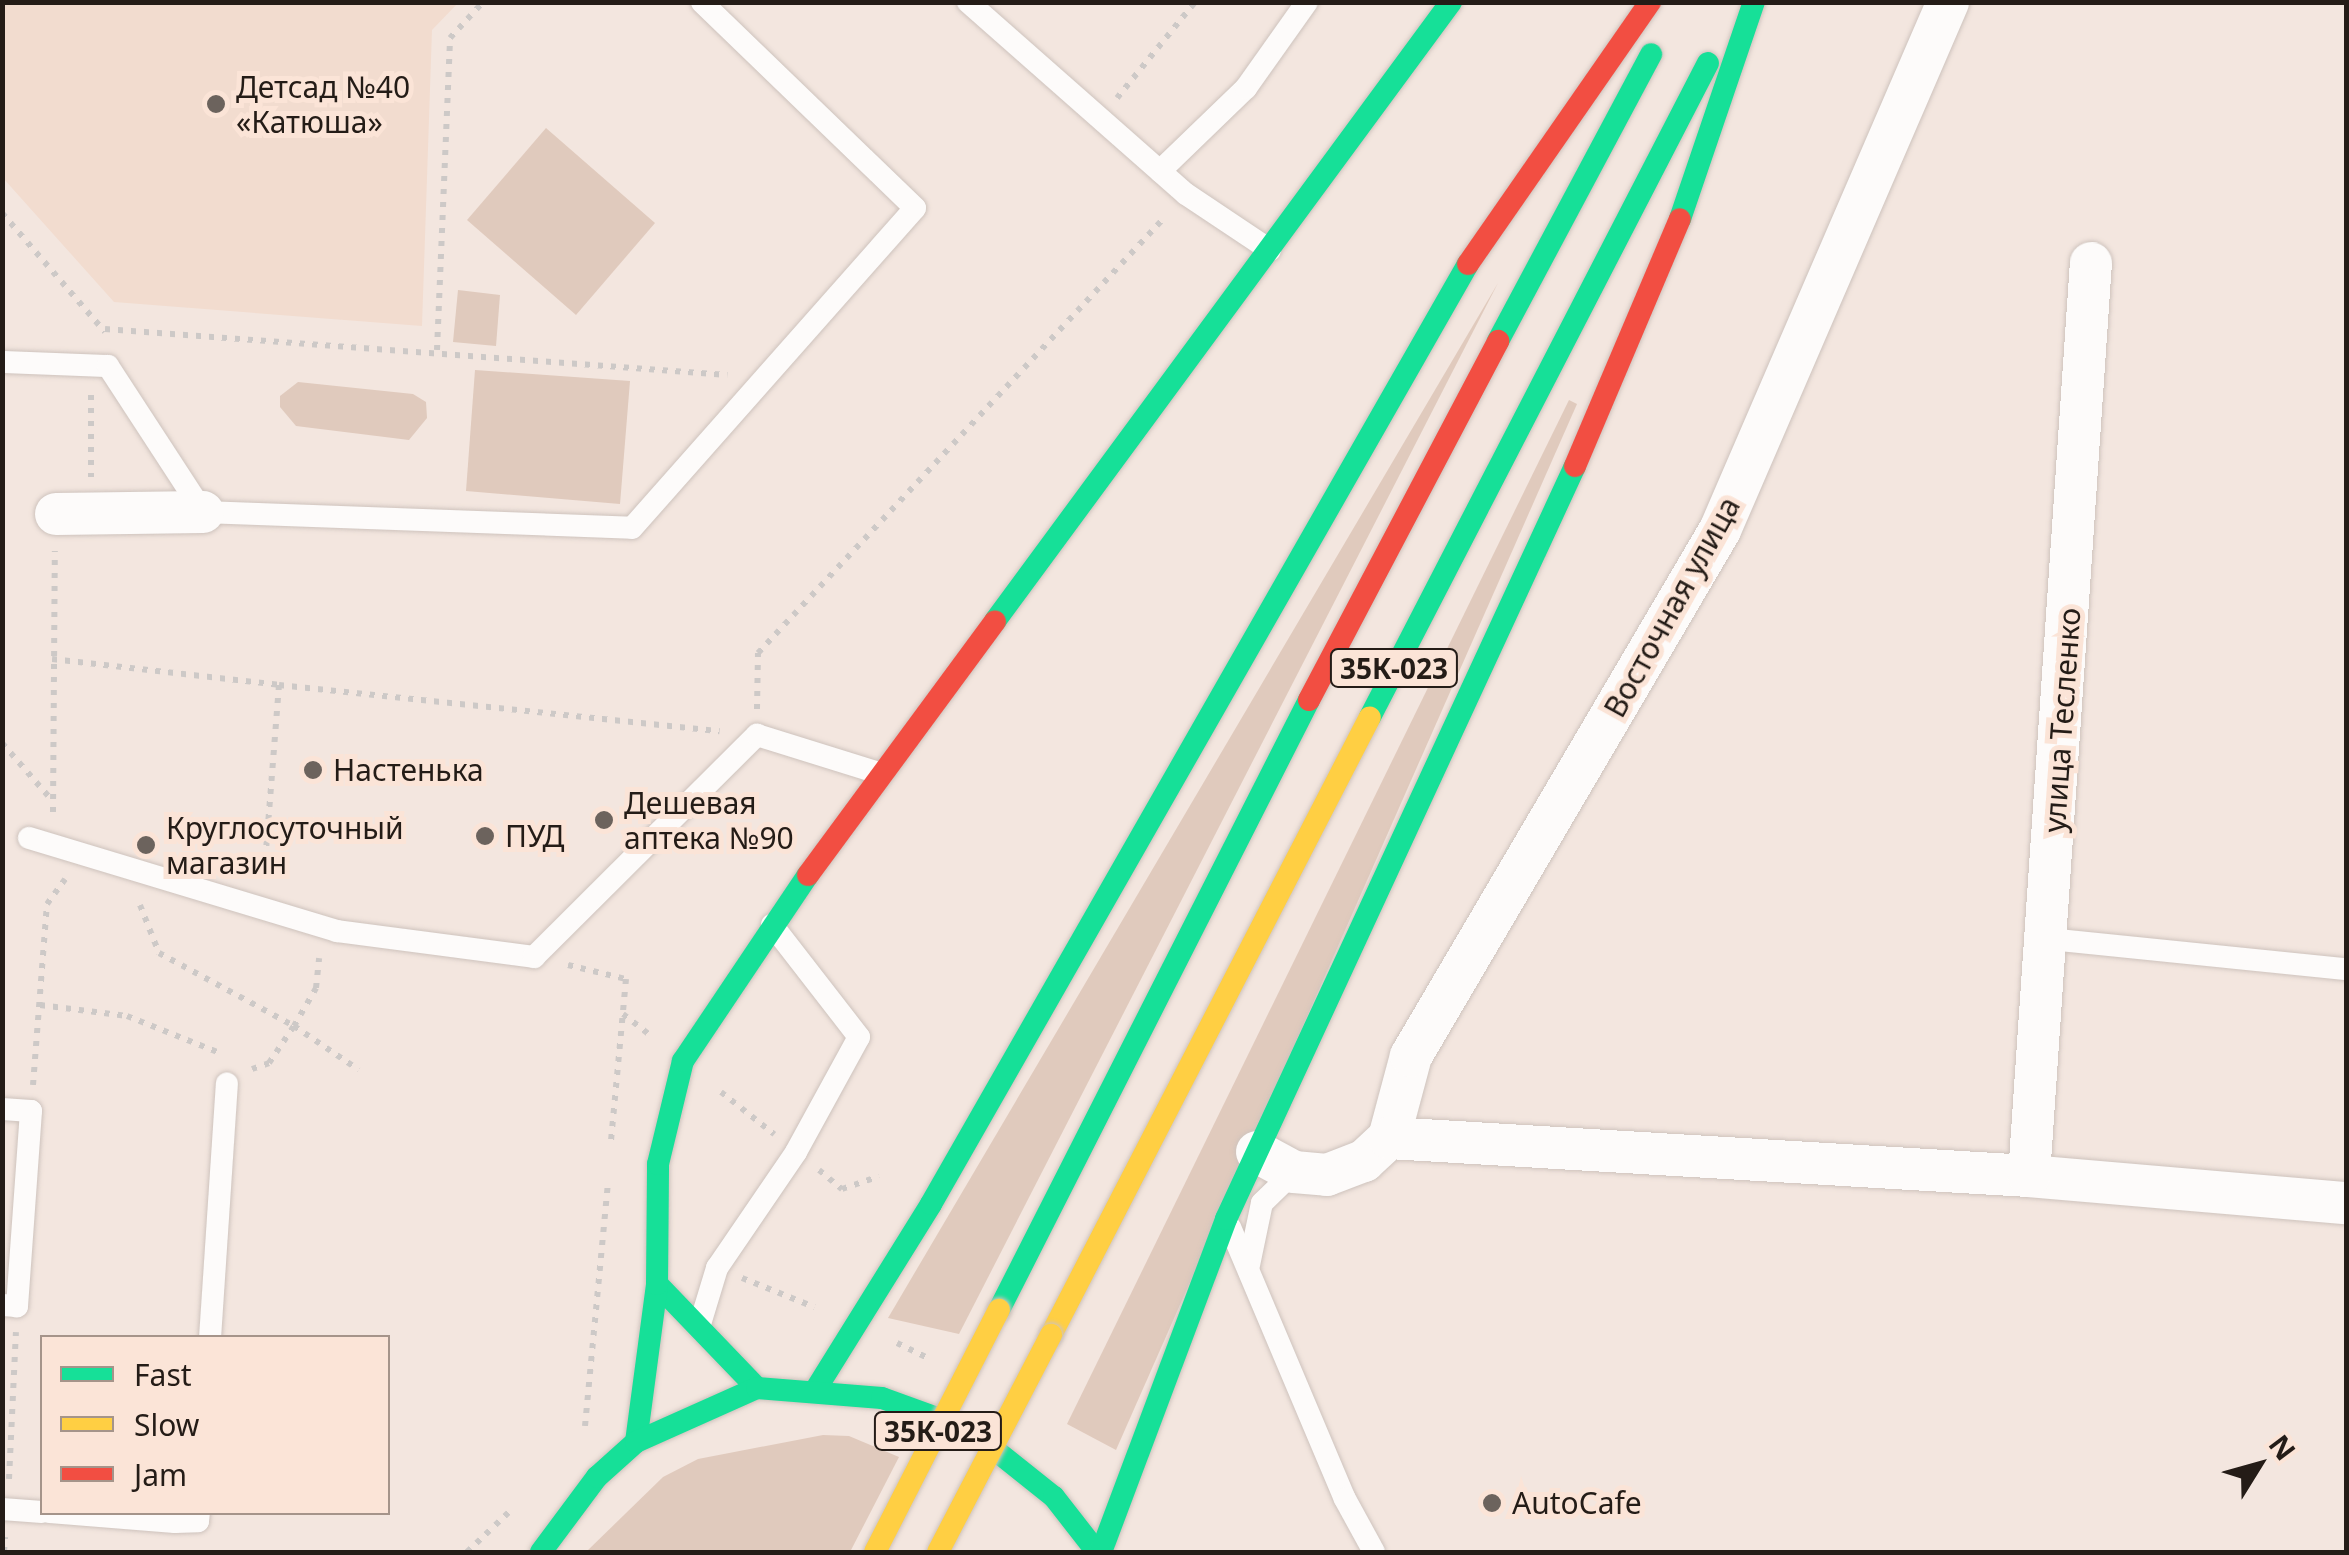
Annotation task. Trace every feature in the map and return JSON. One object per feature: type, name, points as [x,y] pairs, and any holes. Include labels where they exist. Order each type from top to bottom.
[{"type":"main road","points":[[636,1442],[657,1284],[658,1164],[683,1061],[772,925],[1452,2]]},
{"type":"main road","points":[[816,1389],[930,1204],[1471,259],[1650,2]]},
{"type":"main road","name":"35К-023","points":[[938,1552],[1739,2]]},
{"type":"main road","points":[[540,1552],[597,1477],[636,1442],[756,1388],[816,1389],[882,1398],[970,1430],[1054,1497],[1099,1552],[1226,1219],[1276,1162],[1625,359],[1707,150],[1754,2]]},
{"type":"main road","name":"35К-023","points":[[874,1552],[1380,561],[1669,20]]},
{"type":"main road","points":[[657,1284],[756,1388]]},
{"type":"street","name":"Восточная улица","points":[[1389,1138],[1411,1056],[1720,530],[1948,2]]},
{"type":"street","name":"улица Тесленко","points":[[2028,1176],[2048,940],[2091,264]]},
{"type":"street","points":[[56,514],[203,512]]},
{"type":"street","points":[[1276,1162],[1327,1176],[1364,1162],[1389,1138],[2028,1176],[2346,1203]]},
{"type":"lane","points":[[2,362],[108,366],[203,512],[632,528],[914,208],[702,2]]},
{"type":"lane","points":[[968,2],[1186,194],[1270,250]]},
{"type":"lane","points":[[1160,171],[1246,88],[1306,2]]},
{"type":"lane","points":[[29,838],[322,926],[534,957],[757,735],[884,774]]},
{"type":"lane","points":[[699,1328],[717,1268],[796,1152],[858,1037],[772,925]]},
{"type":"lane","points":[[2048,940],[2346,969]]},
{"type":"lane","points":[[210,1335],[226,1084]]},
{"type":"lane","points":[[2,1109],[31,1111],[10,1305]]},
{"type":"lane","points":[[1249,1265],[1262,1203],[1276,1162]]},
{"type":"lane","points":[[1226,1219],[1249,1265],[1345,1499],[1374,1552]]},
{"type":"lane","points":[[5,1509],[40,1512]]},
{"type":"lane","points":[[85,1515],[175,1522],[198,1520],[198,1515]]},
{"type":"path","points":[[438,350],[450,38],[483,2]]},
{"type":"path","points":[[1101,119],[1195,2]]},
{"type":"path","points":[[52,659],[757,735],[758,654],[1186,194]]},
{"type":"path","points":[[105,329],[438,350],[764,378]]},
{"type":"path","points":[[50,798],[56,514]]},
{"type":"path","points":[[261,908],[280,685]]},
{"type":"path","points":[[2,743],[50,798],[83,854]]},
{"type":"path","points":[[144,873],[139,902],[159,953],[294,1026],[359,1070]]},
{"type":"path","points":[[31,1111],[47,904]]},
{"type":"path","points":[[40,1005],[127,1016],[250,1070],[269,1063],[316,988],[322,926]]},
{"type":"path","points":[[534,957],[626,979],[611,1149]]},
{"type":"path","points":[[683,1061],[842,1189],[878,1176]]},
{"type":"path","points":[[584,1438],[609,1168]]},
{"type":"path","points":[[4,1552],[10,1305]]},
{"type":"path","points":[[881,1336],[936,1362]]},
{"type":"path","points":[[467,1552],[519,1502]]},
{"type":"shaded area","name":"Детсад №40 «Катюша»","points":[[2,3],[458,3],[432,30],[422,326],[114,302],[3,178]]},
{"type":"shaded area","points":[[546,128],[655,223],[576,315],[467,220]]},
{"type":"shaded area","points":[[1498,283],[959,1334],[888,1318]]},
{"type":"shaded area","points":[[458,290],[500,295],[496,346],[453,342]]},
{"type":"shaded area","points":[[475,370],[630,381],[620,504],[466,491]]},
{"type":"shaded area","points":[[298,382],[413,394],[426,402],[427,418],[409,440],[296,426],[280,407],[280,396]]},
{"type":"shaded area","points":[[1569,400],[1577,404],[1116,1450],[1067,1424]]},
{"type":"shaded area","points":[[823,1435],[849,1436],[899,1457],[850,1552],[586,1552],[663,1477],[698,1459]]},
{"type":"traffic: fast","points":[[995,621],[1451,2]]},
{"type":"traffic: fast","points":[[1680,219],[1754,2]]},
{"type":"traffic: fast","points":[[1498,341],[1651,54]]},
{"type":"traffic: fast","points":[[1370,717],[1708,63]]},
{"type":"traffic: fast","points":[[816,1389],[931,1204],[1468,264]]},
{"type":"traffic: fast","points":[[1101,1552],[1226,1219],[1575,466]]},
{"type":"traffic: fast","points":[[999,1310],[1309,700]]},
{"type":"traffic: fast","points":[[636,1442],[657,1284],[658,1164],[683,1061],[808,875]]},
{"type":"traffic: fast","points":[[657,1284],[757,1388]]},
{"type":"traffic: fast","points":[[541,1552],[597,1477],[636,1442],[757,1388],[882,1398],[970,1430],[1054,1497],[1097,1552]]},
{"type":"traffic: slow","points":[[1051,1335],[1370,717]]},
{"type":"traffic: slow","points":[[875,1552],[999,1310]]},
{"type":"traffic: slow","points":[[938,1552],[1051,1335]]},
{"type":"traffic: jam","points":[[1468,264],[1650,2]]},
{"type":"traffic: jam","points":[[1575,466],[1680,219]]},
{"type":"traffic: jam","points":[[1309,700],[1498,341]]},
{"type":"traffic: jam","points":[[808,875],[995,621]]},
{"type":"place","name":"Детсад №40 «Катюша»","points":[[216,104]]},
{"type":"place","name":"Настенька","points":[[313,770]]},
{"type":"place","name":"Дешевая аптека №90","points":[[604,820]]},
{"type":"place","name":"ПУД","points":[[485,836]]},
{"type":"place","name":"Круглосуточный магазин","points":[[146,845]]},
{"type":"place","name":"AutoCafe","points":[[1492,1503]]}]
